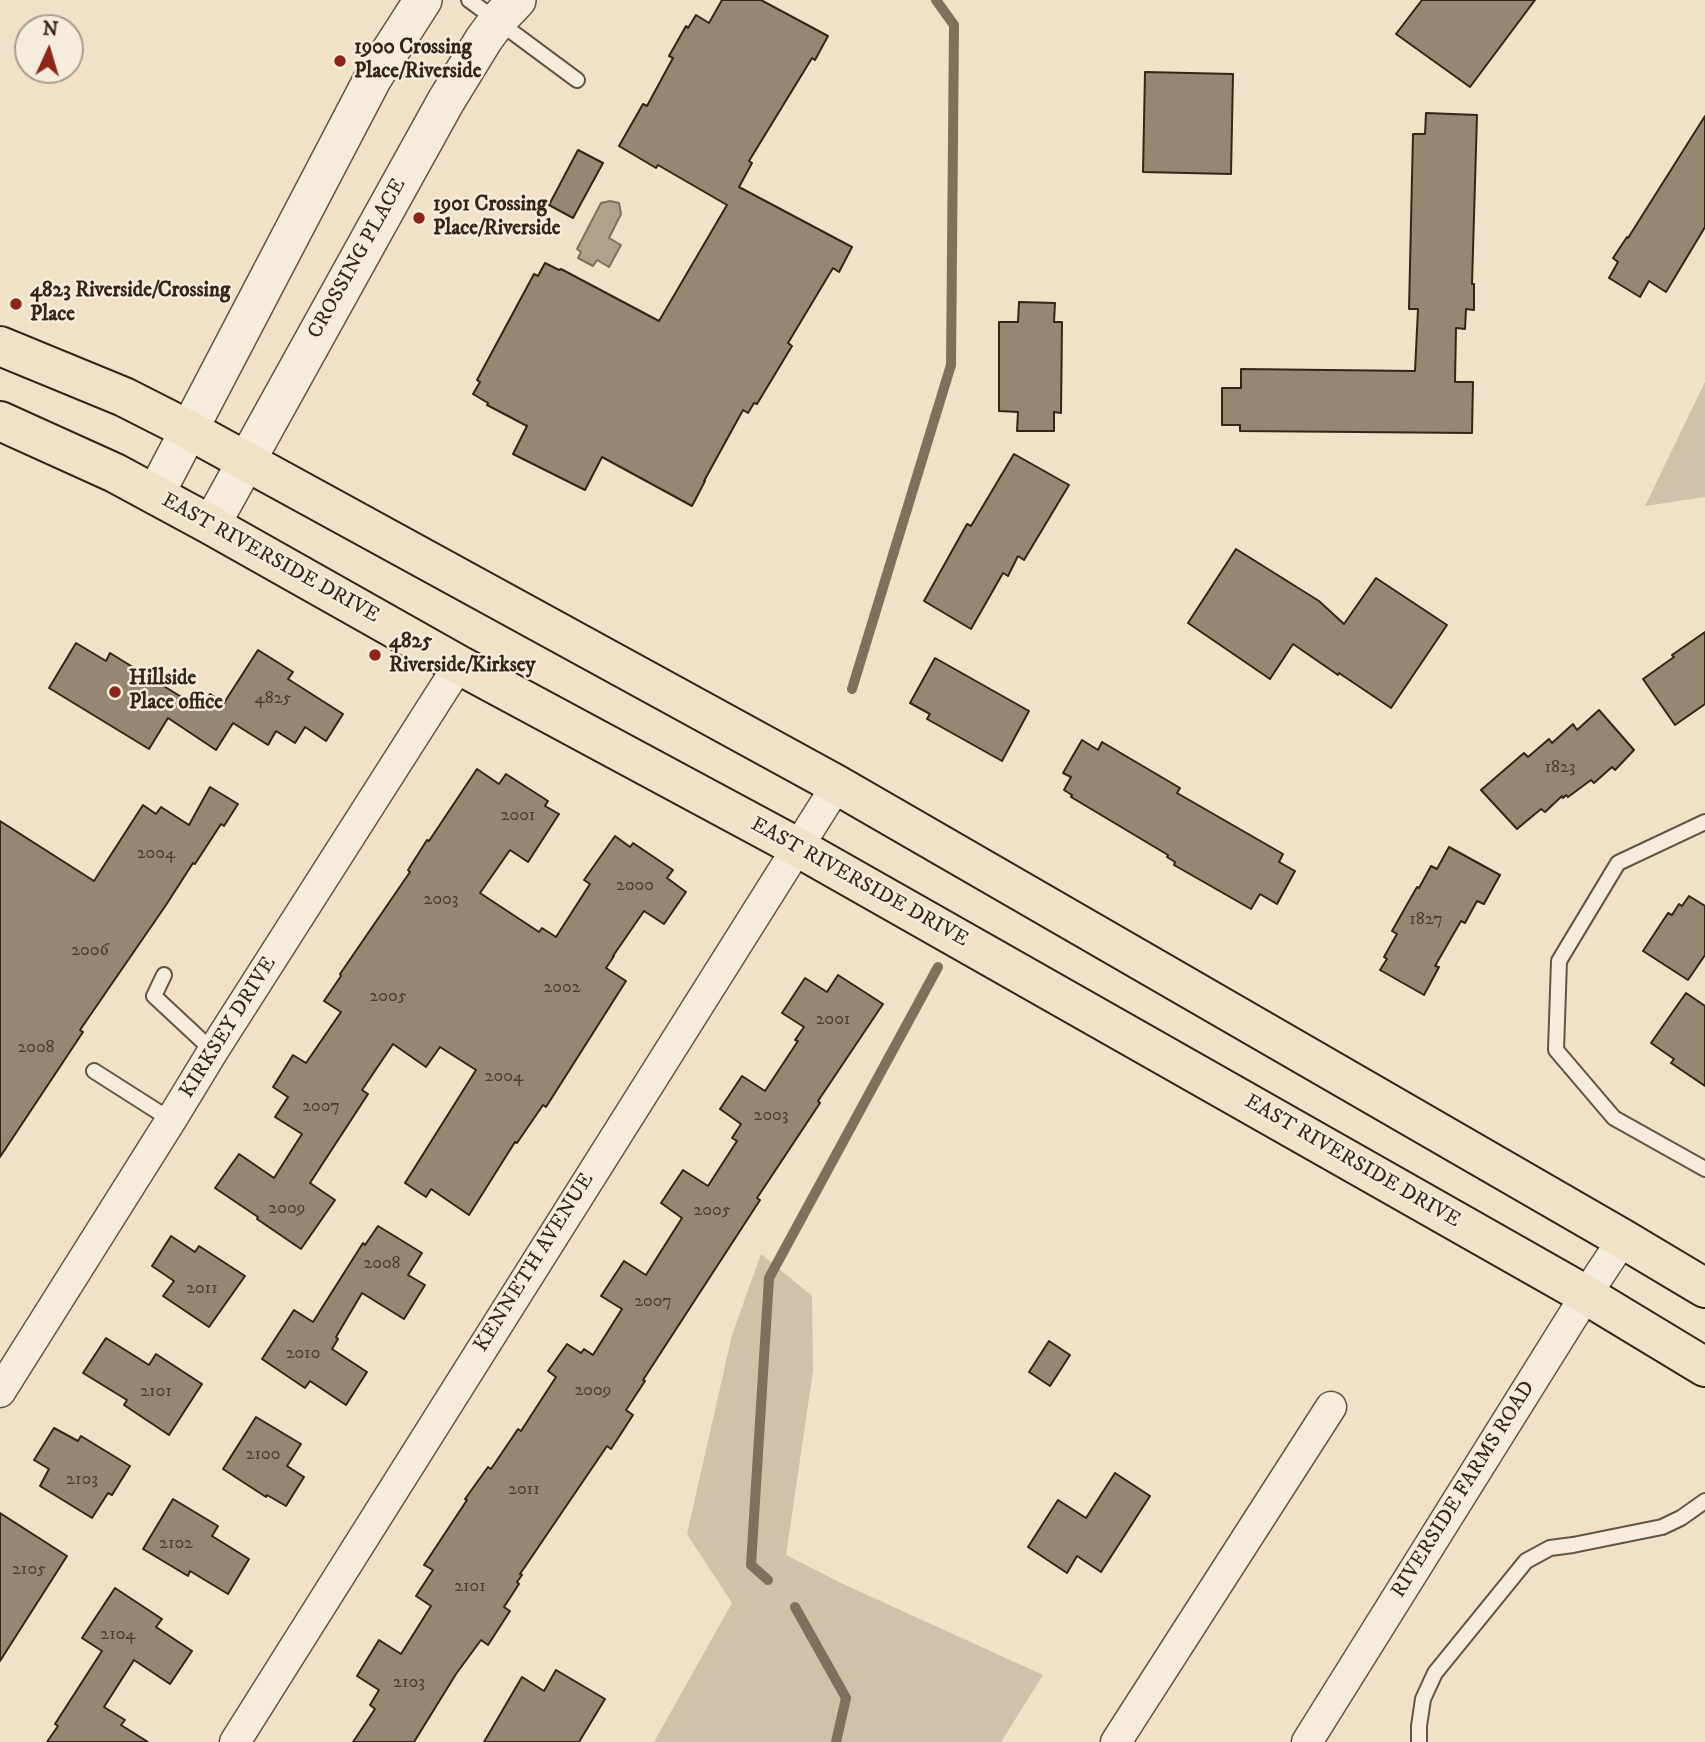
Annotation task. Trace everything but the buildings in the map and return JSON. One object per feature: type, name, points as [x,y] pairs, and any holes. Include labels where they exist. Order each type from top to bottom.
[{"type":"main road","points":[[0,346],[124,397],[189,430],[837,785],[1705,1289]]},
{"type":"main road","name":"EAST RIVERSIDE DRIVE","points":[[0,421],[115,473],[211,524],[459,665],[797,847],[1586,1295],[1705,1367]]},
{"type":"street","points":[[155,495],[373,78],[423,0]]},
{"type":"street","name":"CROSSING PLACE","points":[[211,524],[446,101],[484,39],[494,7]]},
{"type":"street","name":"KIRKSEY DRIVE","points":[[0,1392],[459,665]]},
{"type":"street","name":"KENNETH AVENUE","points":[[234,1742],[837,785]]},
{"type":"street","name":"RIVERSIDE FARMS ROAD","points":[[1307,1742],[1623,1239]]},
{"type":"street","points":[[1116,1742],[1331,1407]]},
{"type":"lane","points":[[494,7],[577,80]]},
{"type":"lane","points":[[1705,822],[1618,863],[1559,961],[1556,1050],[1615,1118],[1705,1169]]},
{"type":"lane","points":[[164,975],[154,996],[213,1051]]},
{"type":"lane","points":[[93,1071],[171,1120]]},
{"type":"lane","points":[[1419,1742],[1423,1699],[1435,1673],[1525,1561],[1550,1548],[1662,1527],[1681,1518],[1705,1501]]},
{"type":"shaded area","points":[[601,203],[619,203],[621,214],[609,238],[621,245],[609,267],[597,260],[593,266],[578,258],[581,252],[577,249]]},
{"type":"shaded area","points":[[1705,382],[1705,497],[1645,506]]},
{"type":"shaded area","points":[[761,1254],[812,1296],[813,1371],[786,1555],[843,1584],[1043,1675],[1001,1742],[654,1742],[732,1603],[687,1534],[732,1335]]},
{"type":"waterway","points":[[852,689],[951,365],[954,25],[936,0]]},
{"type":"waterway","points":[[768,1580],[751,1565],[769,1278],[938,967]]},
{"type":"waterway","points":[[795,1607],[846,1698],[836,1742]]},
{"type":"place","name":"1900 Crossing Place/Riverside","points":[[340,61]]},
{"type":"place","name":"1901 Crossing Place/Riverside","points":[[419,218]]},
{"type":"place","name":"4823 Riverside/Crossing Place","points":[[16,304]]},
{"type":"place","name":"4825 Riverside/Kirksey","points":[[375,655]]},
{"type":"place","name":"Hillside Place office","points":[[115,692]]}]
